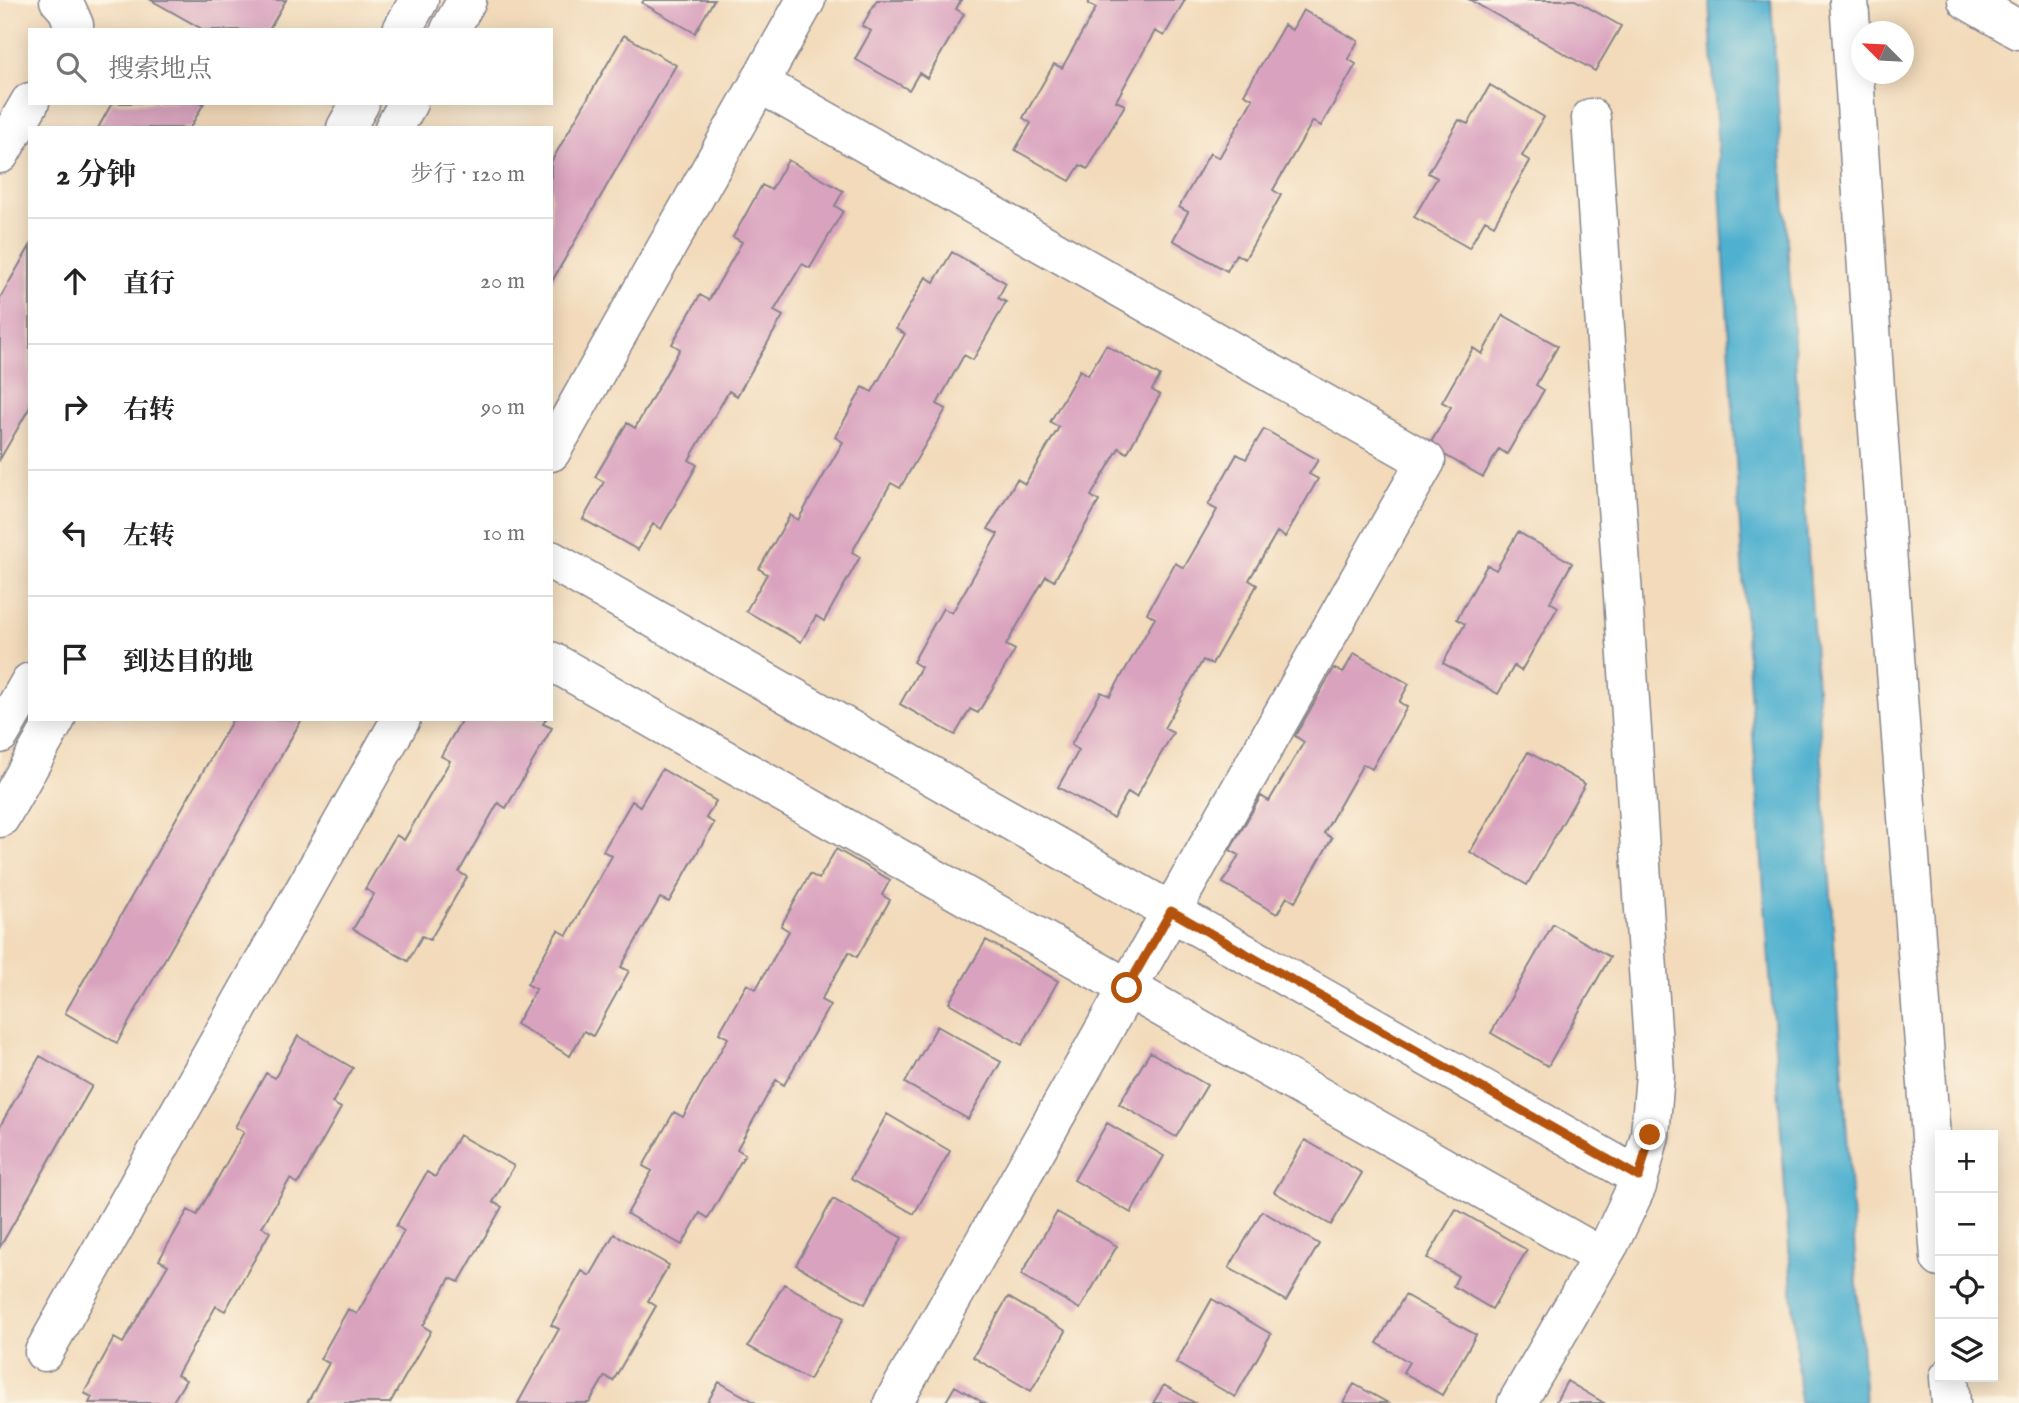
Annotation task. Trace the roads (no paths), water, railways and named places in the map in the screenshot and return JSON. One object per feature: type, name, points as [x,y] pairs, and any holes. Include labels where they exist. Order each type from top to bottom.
[{"type":"street","points":[[59,0],[71,17],[74,25],[72,28]]},
{"type":"street","points":[[403,28],[419,0]]},
{"type":"street","points":[[451,28],[467,0]]},
{"type":"street","points":[[553,448],[806,0]]},
{"type":"street","points":[[1849,0],[1940,1256]]},
{"type":"street","points":[[1968,0],[2019,30]]},
{"type":"street","points":[[759,83],[1426,461],[893,1403]]},
{"type":"street","points":[[347,126],[359,105]]},
{"type":"street","points":[[395,126],[407,105]]},
{"type":"street","points":[[0,154],[29,116]]},
{"type":"street","points":[[1517,1403],[1602,1256],[1637,1186],[1650,1135],[1655,1074],[1591,118]]},
{"type":"street","points":[[553,561],[1639,1177]]},
{"type":"street","points":[[553,662],[1602,1256]]},
{"type":"street","points":[[0,734],[28,685]]},
{"type":"street","points":[[0,818],[55,721]]},
{"type":"street","points":[[44,1352],[400,721]]},
{"type":"street","points":[[1949,1382],[1951,1403]]},
{"type":"water","points":[[1709,0],[1771,0],[1865,1403],[1800,1403],[1747,648]]}]
